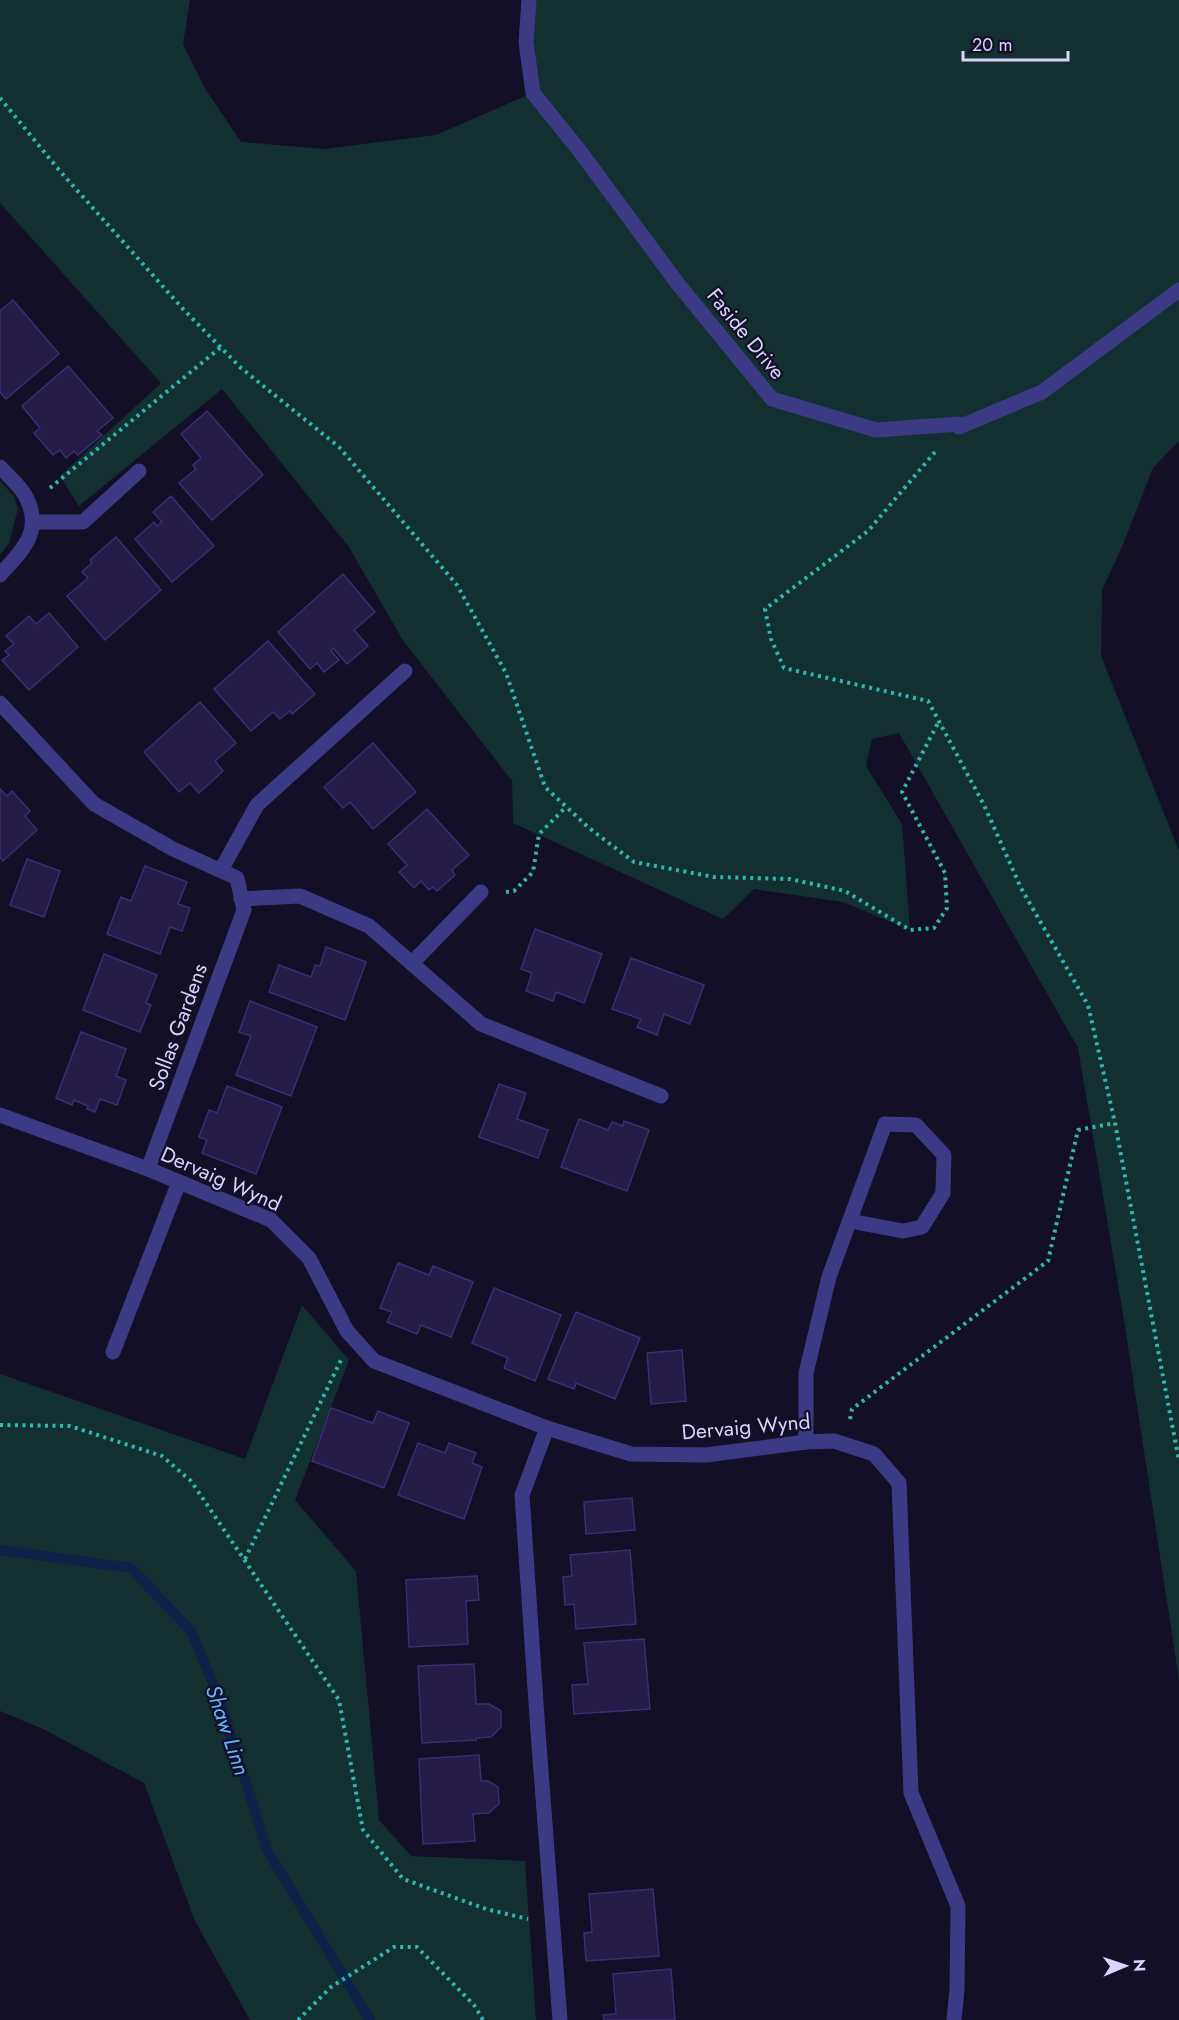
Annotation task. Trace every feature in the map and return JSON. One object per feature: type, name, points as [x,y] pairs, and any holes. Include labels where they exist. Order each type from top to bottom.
[{"type":"street","name":"Faside Drive","points":[[529,0],[526,42],[533,93],[579,150],[678,284],[772,399],[876,430],[959,424],[959,427],[1042,392],[1179,290]]},
{"type":"street","points":[[0,467],[27,498],[34,522],[26,545],[0,575]]},
{"type":"street","points":[[34,522],[83,522],[139,471]]},
{"type":"street","points":[[221,870],[257,805],[405,671]]},
{"type":"street","points":[[0,703],[94,804],[173,849],[237,878],[241,899],[300,896],[369,926],[482,1024],[661,1096]]},
{"type":"street","points":[[412,963],[481,892]]},
{"type":"street","name":"Sollas Gardens","points":[[148,1168],[244,910],[241,899]]},
{"type":"street","name":"Dervaig Wynd","points":[[0,1115],[148,1168],[271,1220],[309,1258],[347,1331],[374,1361],[547,1428],[631,1454],[706,1455],[834,1441],[874,1454],[899,1483],[911,1793],[958,1906],[957,1990],[954,2020]]},
{"type":"street","points":[[807,1443],[806,1373],[829,1278],[885,1124],[916,1125],[944,1155],[943,1192],[922,1227],[903,1231],[850,1221]]},
{"type":"street","points":[[113,1352],[179,1182]]},
{"type":"street","points":[[547,1428],[522,1495],[560,2020]]},
{"type":"path","points":[[0,98],[59,170],[183,309],[241,368],[339,447],[457,585],[506,673],[545,787],[589,828],[634,861],[714,877],[790,879],[845,891],[909,930],[934,928],[946,908],[945,873],[902,792],[938,723]]},
{"type":"path","points":[[29,505],[221,347]]},
{"type":"path","points":[[959,424],[868,531],[765,609],[771,639],[783,668],[928,701],[984,805],[1021,888],[1088,1005],[1114,1123],[1179,1461]]},
{"type":"path","points":[[481,892],[514,891],[532,872],[539,834],[566,807]]},
{"type":"path","points":[[844,1444],[852,1409],[1048,1261],[1078,1130],[1114,1123]]},
{"type":"path","points":[[245,1559],[353,1337]]},
{"type":"path","points":[[0,1425],[70,1426],[162,1456],[191,1481],[339,1700],[363,1830],[403,1879],[486,1909],[552,1925]]},
{"type":"path","points":[[298,2020],[331,1987],[394,1947],[417,1947],[474,2005],[483,2020]]},
{"type":"green space","points":[[0,0],[190,0],[183,44],[206,90],[241,142],[324,149],[436,135],[532,93],[529,0],[1179,0],[1179,441],[1153,468],[1122,547],[1102,590],[1101,656],[1179,851],[1179,1680],[1123,1314],[1078,1048],[899,733],[872,739],[866,766],[902,824],[910,930],[843,902],[754,889],[723,919],[513,823],[512,781],[402,639],[349,547],[222,389],[79,506],[60,476],[161,383],[0,203]]},
{"type":"green space","points":[[0,481],[14,496],[18,509],[9,543],[0,555]]},
{"type":"green space","points":[[302,1305],[349,1360],[295,1500],[356,1571],[379,1820],[411,1856],[525,1861],[536,2020],[250,2020],[195,1921],[144,1783],[45,1730],[0,1711],[0,1374],[245,1459]]},
{"type":"building","points":[[13,300],[59,354],[6,399],[0,392],[0,311]]},
{"type":"building","points":[[68,366],[113,418],[97,431],[102,435],[78,455],[74,451],[66,458],[60,450],[53,455],[34,433],[40,428],[22,406]]},
{"type":"building","points":[[207,411],[263,475],[212,520],[179,483],[196,469],[193,465],[201,458],[181,434]]},
{"type":"building","points":[[171,496],[214,546],[172,582],[135,539],[154,522],[157,526],[162,522],[153,512]]},
{"type":"building","points":[[116,537],[161,590],[105,640],[67,596],[88,578],[82,572],[92,563],[90,560]]},
{"type":"building","points":[[343,574],[375,612],[354,630],[368,646],[347,664],[333,648],[331,651],[339,660],[324,672],[317,663],[310,669],[278,632]]},
{"type":"building","points":[[49,613],[78,647],[29,690],[2,660],[9,655],[5,651],[14,644],[6,636],[29,616],[36,624]]},
{"type":"building","points":[[268,641],[315,694],[292,714],[290,711],[280,719],[273,712],[251,731],[214,689]]},
{"type":"building","points":[[200,702],[236,743],[215,761],[223,771],[199,793],[190,783],[179,792],[144,752]]},
{"type":"building","points":[[373,743],[416,792],[373,829],[350,802],[343,808],[324,787]]},
{"type":"building","points":[[0,789],[7,796],[12,791],[30,811],[25,816],[37,830],[3,861],[0,857]]},
{"type":"building","points":[[427,809],[469,855],[452,870],[455,875],[437,891],[433,887],[429,890],[421,881],[414,888],[399,872],[407,865],[388,844]]},
{"type":"building","points":[[27,859],[60,871],[44,917],[10,905]]},
{"type":"building","points":[[145,866],[187,882],[178,904],[190,908],[182,931],[170,927],[160,954],[107,934],[121,897],[131,901]]},
{"type":"building","points":[[535,929],[602,954],[584,1003],[556,992],[553,1001],[526,991],[532,973],[521,969]]},
{"type":"building","points":[[326,947],[366,962],[345,1020],[269,992],[279,965],[311,977],[315,965],[320,966]]},
{"type":"building","points":[[104,954],[157,975],[146,1003],[151,1005],[140,1032],[83,1010]]},
{"type":"building","points":[[631,958],[704,985],[690,1024],[664,1014],[657,1035],[637,1027],[641,1019],[612,1009]]},
{"type":"building","points":[[250,1001],[317,1027],[291,1096],[236,1075],[251,1036],[239,1032]]},
{"type":"building","points":[[81,1032],[126,1049],[116,1076],[126,1080],[117,1105],[100,1099],[95,1112],[74,1100],[72,1105],[56,1098]]},
{"type":"building","points":[[499,1084],[526,1093],[517,1119],[548,1130],[538,1158],[479,1137]]},
{"type":"building","points":[[227,1086],[282,1107],[256,1174],[202,1153],[207,1140],[199,1137],[209,1110],[217,1113]]},
{"type":"building","points":[[579,1119],[608,1130],[612,1122],[623,1126],[624,1121],[649,1130],[627,1191],[561,1167]]},
{"type":"building","points":[[398,1263],[429,1275],[433,1266],[473,1282],[451,1337],[421,1325],[417,1334],[387,1322],[392,1312],[380,1308]]},
{"type":"building","points":[[494,1288],[561,1315],[535,1381],[504,1368],[508,1358],[472,1343]]},
{"type":"building","points":[[576,1312],[640,1338],[615,1399],[576,1383],[574,1389],[548,1379]]},
{"type":"building","points":[[682,1350],[686,1401],[651,1404],[647,1353]]},
{"type":"building","points":[[331,1408],[373,1423],[378,1411],[409,1423],[384,1488],[312,1461]]},
{"type":"building","points":[[418,1443],[445,1453],[449,1443],[476,1453],[472,1463],[482,1467],[464,1519],[398,1495]]},
{"type":"building","points":[[632,1498],[635,1530],[586,1534],[584,1502]]},
{"type":"building","points":[[630,1550],[636,1624],[576,1629],[574,1604],[565,1605],[563,1577],[572,1576],[570,1555]]},
{"type":"building","points":[[477,1576],[479,1600],[466,1601],[468,1644],[409,1647],[406,1580]]},
{"type":"building","points":[[644,1639],[650,1709],[574,1714],[572,1685],[588,1684],[584,1643]]},
{"type":"building","points":[[474,1664],[476,1704],[489,1704],[501,1711],[501,1727],[491,1737],[422,1743],[418,1666]]},
{"type":"building","points":[[479,1755],[481,1781],[488,1781],[498,1787],[499,1804],[489,1813],[473,1814],[475,1841],[423,1844],[419,1759]]},
{"type":"building","points":[[653,1889],[659,1956],[586,1961],[584,1933],[592,1932],[589,1894]]},
{"type":"building","points":[[671,1969],[675,2020],[604,2020],[603,2015],[616,2014],[613,1974]]},
{"type":"waterway","name":"Shaw Linn","points":[[0,1550],[131,1568],[191,1631],[220,1700],[267,1850],[370,2020]]}]
